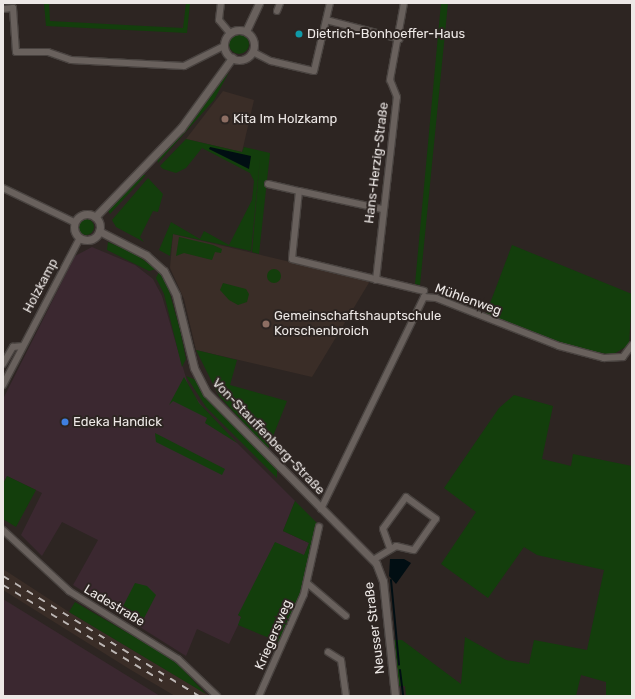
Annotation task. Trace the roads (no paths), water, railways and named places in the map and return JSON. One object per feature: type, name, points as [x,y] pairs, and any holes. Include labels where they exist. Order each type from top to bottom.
[{"type":"street","points":[[221,3],[219,20],[230,33]]},
{"type":"street","points":[[246,31],[259,3]]},
{"type":"street","points":[[277,11],[280,3]]},
{"type":"street","points":[[253,52],[271,61],[314,71],[330,3]]},
{"type":"street","name":"Hans-Herzig-Straße","points":[[376,280],[382,209],[397,97],[390,80],[400,39],[404,3]]},
{"type":"street","points":[[3,9],[13,8],[16,52],[48,52],[71,60],[184,66],[224,46],[230,33]]},
{"type":"street","points":[[326,20],[400,39]]},
{"type":"street","points":[[230,33],[246,31]]},
{"type":"street","points":[[232,58],[245,59],[253,52],[254,41],[246,31]]},
{"type":"street","points":[[224,46],[232,58]]},
{"type":"street","points":[[94,217],[187,121],[232,58]]},
{"type":"street","points":[[268,184],[382,209]]},
{"type":"street","points":[[3,188],[74,222]]},
{"type":"street","points":[[299,191],[292,259],[424,291]]},
{"type":"street","points":[[83,214],[94,217],[99,231],[91,238],[80,238],[74,229],[74,222],[83,214]]},
{"type":"street","name":"Von-Stauffenberg-Straße","points":[[99,231],[143,254],[164,271],[174,291],[191,358],[204,388],[321,509]]},
{"type":"street","name":"Holzkamp","points":[[3,385],[80,238]]},
{"type":"street","name":"Mühlenweg","points":[[321,509],[424,297],[436,298],[554,345],[604,358],[623,357],[632,345]]},
{"type":"street","name":"Holzkamp","points":[[3,364],[13,347],[23,346]]},
{"type":"street","points":[[373,560],[390,548],[400,546],[414,550],[436,519],[406,498],[383,529],[390,548]]},
{"type":"street","name":"Neusser Straße","points":[[321,509],[373,560],[383,581],[395,696]]},
{"type":"street","name":"Kriegersweg","points":[[259,696],[307,583],[319,527]]},
{"type":"street","name":"Ladestraße","points":[[3,530],[69,592],[178,659],[217,696]]},
{"type":"street","points":[[307,583],[346,616]]},
{"type":"street","points":[[328,652],[341,660],[346,696]]},
{"type":"waterway","points":[[391,580],[399,665]]},
{"type":"waterway","points":[[400,670],[403,696]]},
{"type":"railway","points":[[3,576],[199,696]]},
{"type":"railway","points":[[3,585],[162,681]]},
{"type":"place","name":"Dietrich-Bonhoeffer-Haus","points":[[299,34]]},
{"type":"place","name":"Kita Im Holzkamp","points":[[225,119]]},
{"type":"place","name":"Gemeinschaftshauptschule Korschenbroich","points":[[266,324]]},
{"type":"place","name":"Edeka Handick","points":[[65,422]]}]
